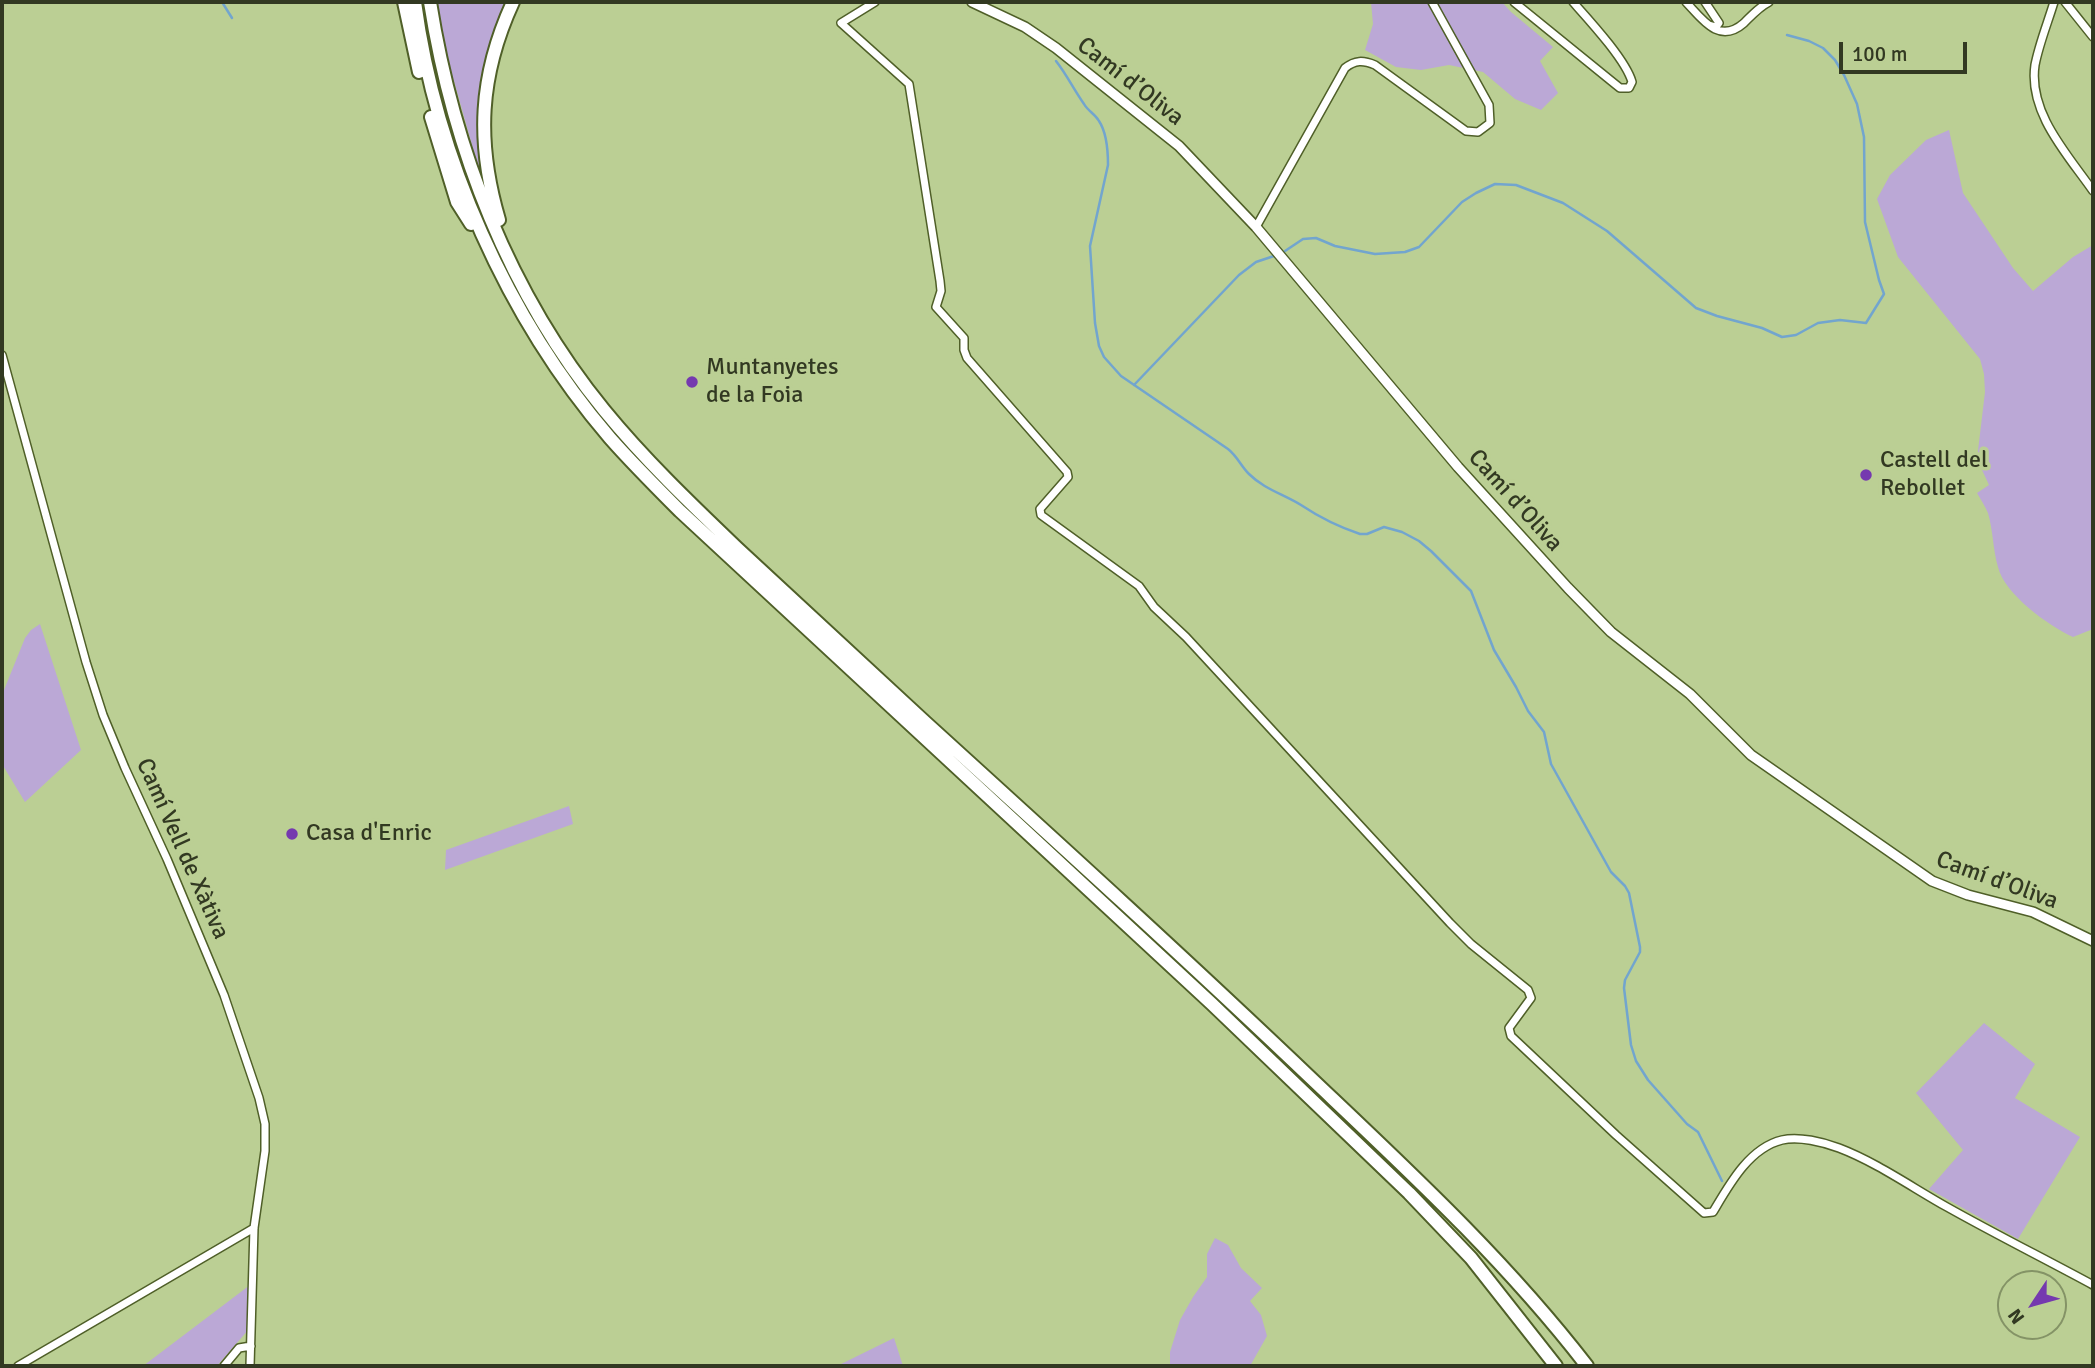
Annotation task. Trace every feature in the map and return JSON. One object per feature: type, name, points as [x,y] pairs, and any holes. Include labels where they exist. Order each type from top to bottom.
[{"type":"highway","points":[[404,2],[415,37],[446,172],[457,202],[491,253],[556,367],[609,437],[639,470],[766,592],[1202,995],[1390,1174],[1471,1258],[1556,1366]]},
{"type":"highway","points":[[415,2],[415,37]]},
{"type":"highway","points":[[430,2],[436,41],[466,156],[504,251],[543,323],[601,407],[641,453],[785,593],[1223,994],[1427,1188],[1526,1291],[1587,1366]]},
{"type":"highway","points":[[512,4],[492,55],[483,108],[484,142],[488,176],[500,225],[537,302],[543,323]]},
{"type":"street","points":[[875,2],[841,23],[909,84],[940,281],[941,291],[936,307],[964,338],[967,358],[1066,472],[1068,477],[1040,509],[1041,514],[1139,586],[1154,607],[1185,637],[1450,923],[1471,944],[1528,990],[1531,998],[1509,1028],[1511,1036],[1703,1213],[1713,1212],[1728,1186],[1761,1150],[1783,1140],[1819,1143],[1849,1152],[2093,1285]]},
{"type":"street","name":"Camí d’Oliva","points":[[972,2],[1041,37],[1179,146],[1256,227],[1465,475],[1568,588],[1625,645],[1705,708],[1742,747],[1931,881],[1968,895],[2026,909],[2093,942]]},
{"type":"street","points":[[1256,227],[1345,68],[1356,62],[1375,65],[1465,131],[1478,132],[1490,123],[1489,105],[1432,2]]},
{"type":"street","points":[[1514,2],[1620,88],[1629,88],[1632,82],[1629,74],[1599,31],[1573,2]]},
{"type":"street","points":[[1686,2],[1719,31],[1735,30],[1757,9],[1769,2]]},
{"type":"street","points":[[1705,2],[1719,23],[1716,27],[1709,25]]},
{"type":"street","points":[[2054,2],[2037,55],[2035,95],[2047,124],[2093,191]]},
{"type":"street","points":[[2065,2],[2093,37]]},
{"type":"street","name":"Camí Vell de Xàtiva","points":[[2,355],[103,715],[214,970],[254,1081],[266,1132],[254,1228],[250,1366]]},
{"type":"street","points":[[18,1366],[254,1228]]},
{"type":"street","points":[[224,1366],[239,1348],[251,1346]]},
{"type":"shaded area","points":[[437,2],[507,2],[488,48],[480,96],[480,146],[486,195],[443,42]]},
{"type":"shaded area","points":[[1371,2],[1502,2],[1553,47],[1540,61],[1558,93],[1541,110],[1515,99],[1483,72],[1449,65],[1421,70],[1396,67],[1365,50],[1373,24]]},
{"type":"shaded area","points":[[1949,130],[1963,193],[2013,268],[2033,291],[2073,257],[2093,245],[2093,629],[2073,637],[2029,608],[2002,577],[1996,560],[1988,513],[1977,493],[1989,485],[1977,459],[1985,392],[1980,359],[1898,257],[1877,199],[1890,175],[1926,140]]},
{"type":"shaded area","points":[[40,624],[81,750],[25,802],[2,764],[2,695],[25,638]]},
{"type":"shaded area","points":[[569,806],[573,824],[445,870],[446,850]]},
{"type":"shaded area","points":[[1984,1023],[2035,1064],[2015,1098],[2080,1137],[2018,1239],[1929,1189],[1963,1150],[1916,1093]]},
{"type":"shaded area","points":[[1215,1238],[1228,1245],[1241,1268],[1262,1288],[1250,1301],[1261,1315],[1267,1336],[1250,1366],[1170,1366],[1170,1352],[1180,1320],[1207,1277],[1207,1254]]},
{"type":"shaded area","points":[[250,1285],[249,1329],[217,1366],[143,1366]]},
{"type":"shaded area","points":[[894,1338],[903,1366],[837,1366]]},
{"type":"waterway","points":[[222,2],[232,18]]},
{"type":"waterway","points":[[1285,251],[1303,239],[1316,238],[1335,246],[1375,254],[1405,252],[1419,247],[1462,202],[1476,193],[1495,184],[1516,185],[1563,203],[1607,231],[1696,308],[1762,328],[1782,337],[1796,335],[1818,323],[1840,320],[1866,323],[1884,294],[1865,222],[1864,137],[1857,104],[1835,60],[1823,48],[1787,35]]},
{"type":"waterway","points":[[1056,61],[1086,106],[1096,116],[1106,142],[1108,165],[1090,246],[1095,323],[1104,357],[1121,376],[1228,449],[1261,484],[1329,521],[1360,534],[1384,527],[1402,532],[1431,551],[1471,591],[1494,650],[1528,711],[1544,732],[1551,764],[1611,872],[1629,893],[1640,952],[1625,980],[1624,988],[1631,1045],[1636,1061],[1648,1080],[1687,1124],[1698,1132],[1722,1181]]},
{"type":"waterway","points":[[1134,385],[1239,275],[1256,262],[1274,256]]},
{"type":"place","name":"Muntanyetes de la Foia","points":[[692,382]]},
{"type":"place","name":"Castell del Rebollet","points":[[1866,475]]},
{"type":"place","name":"Casa d'Enric","points":[[292,834]]}]
